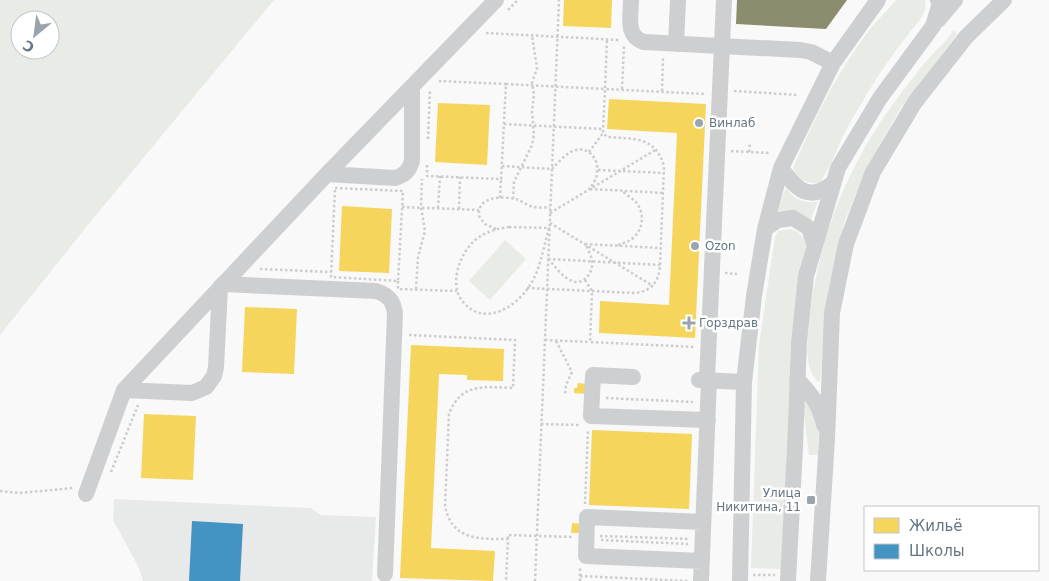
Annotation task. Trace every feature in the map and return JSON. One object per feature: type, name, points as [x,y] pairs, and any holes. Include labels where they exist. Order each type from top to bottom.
[{"type":"street","points":[[632,0],[630,26],[634,37],[644,42],[806,51],[833,63]]},
{"type":"street","points":[[670,44],[678,0]]},
{"type":"street","points":[[740,581],[744,382],[754,296],[765,229],[780,168],[833,63],[878,0]]},
{"type":"street","points":[[933,26],[940,3],[938,0]]},
{"type":"street","points":[[788,581],[798,342],[806,276],[838,168],[880,98],[933,26],[956,0]]},
{"type":"street","points":[[818,581],[827,439],[832,313],[846,244],[873,172],[915,102],[966,37],[1004,0]]},
{"type":"street","points":[[701,581],[708,420],[705,380],[718,150],[712,93],[728,5]]},
{"type":"street","points":[[87,490],[124,390],[222,286],[331,181],[412,86],[500,7]]},
{"type":"street","points":[[331,181],[348,182],[395,178],[403,176],[410,170],[412,161],[412,86]]},
{"type":"street","points":[[780,168],[793,186],[807,193],[824,191],[834,184]]},
{"type":"street","points":[[765,229],[778,220],[793,218],[809,228],[815,246]]},
{"type":"street","points":[[222,286],[244,285],[376,291],[386,295],[394,305],[385,574]]},
{"type":"street","points":[[124,390],[192,393],[200,391],[210,382],[216,367],[222,286]]},
{"type":"street","points":[[633,377],[593,375],[591,416],[615,424],[674,426],[708,420]]},
{"type":"street","points":[[705,380],[744,382]]},
{"type":"street","points":[[797,380],[813,395],[822,416],[827,439]]},
{"type":"street","points":[[702,561],[586,556],[582,537],[587,516],[703,522]]},
{"type":"path","points":[[500,7],[518,0]]},
{"type":"path","points":[[535,581],[546,289],[560,0]]},
{"type":"path","points":[[492,27],[486,33],[624,40],[622,90]]},
{"type":"path","points":[[513,199],[514,182],[533,140],[534,125],[532,112],[534,97],[532,85],[537,68],[532,36]]},
{"type":"path","points":[[589,152],[603,130],[607,39]]},
{"type":"path","points":[[662,91],[670,44]]},
{"type":"path","points":[[412,108],[445,74]]},
{"type":"path","points":[[438,81],[622,90],[798,95]]},
{"type":"path","points":[[500,198],[506,84]]},
{"type":"path","points":[[428,139],[430,89]]},
{"type":"path","points":[[504,124],[603,130]]},
{"type":"path","points":[[528,288],[635,293],[643,292],[653,286],[659,277],[665,173],[661,155],[657,149],[647,142],[636,139],[607,137],[603,130]]},
{"type":"path","points":[[749,152],[750,144]]},
{"type":"path","points":[[550,213],[657,149]]},
{"type":"path","points":[[502,166],[552,169],[570,151],[582,150],[589,152],[598,165],[595,180],[589,189]]},
{"type":"path","points":[[718,150],[769,153]]},
{"type":"path","points":[[427,158],[426,176],[501,179]]},
{"type":"path","points":[[598,170],[665,173]]},
{"type":"path","points":[[438,208],[440,176]]},
{"type":"path","points":[[459,209],[460,177]]},
{"type":"path","points":[[416,290],[418,257],[426,231],[420,208],[422,179]]},
{"type":"path","points":[[331,181],[402,191],[398,289],[457,291]]},
{"type":"path","points":[[330,193],[331,181]]},
{"type":"path","points":[[331,181],[331,277],[398,280]]},
{"type":"path","points":[[589,189],[664,193]]},
{"type":"path","points":[[617,246],[633,238],[640,229],[642,221],[641,211],[636,202],[622,191]]},
{"type":"path","points":[[496,230],[482,221],[479,210],[485,201],[500,198],[513,199],[534,207],[550,208]]},
{"type":"path","points":[[402,207],[479,210]]},
{"type":"path","points":[[549,222],[653,286]]},
{"type":"path","points":[[509,227],[549,228],[538,269],[528,288],[514,303],[501,312],[485,314],[474,311],[463,302],[457,291],[456,281],[459,264],[474,240],[485,234],[509,227]]},
{"type":"path","points":[[585,244],[661,248]]},
{"type":"path","points":[[548,259],[566,278],[574,282],[585,280],[593,262],[585,244]]},
{"type":"path","points":[[548,259],[660,265]]},
{"type":"path","points":[[244,285],[266,262]]},
{"type":"path","points":[[260,268],[331,272]]},
{"type":"path","points":[[585,280],[592,291],[590,342]]},
{"type":"path","points":[[408,335],[515,340],[513,388],[480,387],[472,389],[459,396],[451,408],[449,414],[445,506],[453,526],[466,536],[508,539]]},
{"type":"path","points":[[545,340],[700,347]]},
{"type":"path","points":[[556,340],[572,372],[566,385],[565,395]]},
{"type":"path","points":[[110,474],[144,391]]},
{"type":"path","points":[[592,398],[697,402]]},
{"type":"path","points":[[584,509],[588,426]]},
{"type":"path","points":[[0,491],[20,493],[87,490]]},
{"type":"path","points":[[506,581],[508,535],[691,540]]},
{"type":"path","points":[[582,537],[691,544]]},
{"type":"path","points":[[580,576],[690,581]]},
{"type":"shaded area","points":[[0,0],[274,0],[96,215],[0,335]]},
{"type":"shaded area","points":[[896,0],[925,0],[925,10],[867,95],[845,132],[823,178],[819,183],[810,183],[803,180],[793,168],[818,113],[858,45]]},
{"type":"shaded area","points":[[954,30],[957,34],[900,109],[867,167],[844,223],[828,291],[820,381],[818,382],[810,368],[807,342],[820,258],[838,202],[850,175],[879,124],[913,77]]},
{"type":"shaded area","points":[[786,187],[799,200],[808,202],[818,201],[810,222],[798,211],[778,211]]},
{"type":"shaded area","points":[[791,229],[798,232],[807,242],[797,286],[791,341],[782,569],[751,568],[759,345],[775,237],[778,231]]},
{"type":"shaded area","points":[[505,240],[526,259],[490,300],[469,281]]},
{"type":"shaded area","points":[[805,401],[808,401],[819,426],[818,455],[809,455],[803,407]]},
{"type":"shaded area","points":[[114,499],[311,508],[321,515],[376,517],[372,581],[143,581],[139,568],[113,520]]},
{"type":"building: Жильё","points":[[564,0],[612,0],[611,28],[563,26]]},
{"type":"building: Жильё","points":[[609,99],[706,104],[695,338],[599,333],[600,301],[669,305],[677,133],[607,129]]},
{"type":"building: Жильё","points":[[438,103],[490,105],[487,165],[435,162]]},
{"type":"building: Жильё","points":[[342,206],[392,209],[389,273],[339,271]]},
{"type":"building: Жильё","points":[[245,307],[297,309],[294,374],[242,372]]},
{"type":"building: Жильё","points":[[411,345],[504,349],[503,381],[467,380],[467,375],[439,374],[431,548],[495,551],[493,581],[400,578]]},
{"type":"building: Жильё","points":[[578,383],[588,384],[587,394],[574,393],[574,388],[577,388]]},
{"type":"building: Жильё","points":[[144,414],[196,416],[193,480],[141,478]]},
{"type":"building: Жильё","points":[[592,430],[692,434],[689,509],[589,505]]},
{"type":"building: Жильё","points":[[572,523],[582,524],[581,533],[571,533]]},
{"type":"building: Школы","points":[[192,521],[243,524],[240,581],[189,581]]},
{"type":"building: Промзона","points":[[737,0],[847,0],[826,29],[736,24]]},
{"type":"place","name":"Винлаб","points":[[699,123]]},
{"type":"place","name":"Ozon","points":[[695,246]]},
{"type":"place","name":"Горздрав","points":[[689,323]]},
{"type":"place","name":"Улица Никитина, 11","points":[[811,500]]}]
